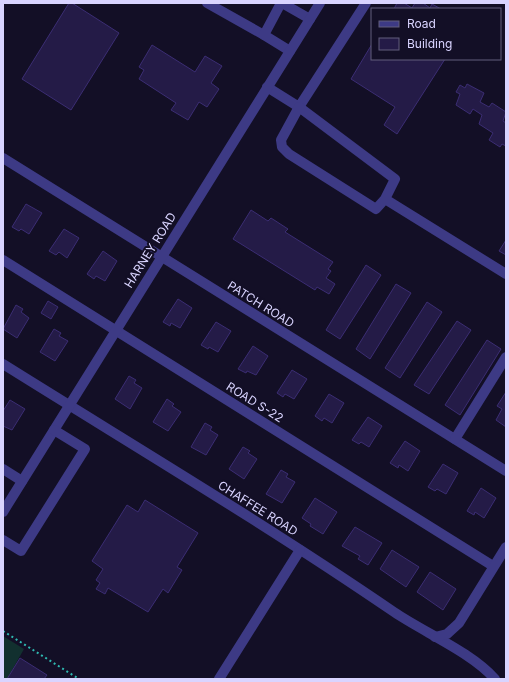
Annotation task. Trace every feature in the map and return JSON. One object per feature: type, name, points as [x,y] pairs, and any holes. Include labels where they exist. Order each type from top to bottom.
[{"type":"street","points":[[207,3],[290,51]]},
{"type":"street","points":[[264,35],[281,3],[292,6],[310,19]]},
{"type":"street","name":"HARNEY ROAD","points":[[3,512],[160,257],[320,3]]},
{"type":"street","points":[[267,87],[299,107],[395,180],[385,199],[376,209],[289,154],[282,147],[281,140],[299,107],[366,3]]},
{"type":"street","name":"PATCH ROAD","points":[[3,158],[506,471]]},
{"type":"street","points":[[385,199],[506,274]]},
{"type":"street","name":"ROAD S-22","points":[[3,260],[493,566]]},
{"type":"street","points":[[455,439],[506,357]]},
{"type":"street","name":"CHAFFEE ROAD","points":[[3,364],[300,550],[478,664],[495,679]]},
{"type":"street","points":[[3,540],[21,551],[85,449],[54,430]]},
{"type":"street","points":[[3,469],[22,481]]},
{"type":"street","points":[[435,637],[447,634],[459,623],[506,546]]},
{"type":"street","points":[[219,679],[300,550]]},
{"type":"path","points":[[3,631],[79,679]]},
{"type":"green space","points":[[3,636],[24,649],[7,679],[3,679]]},
{"type":"building","points":[[69,3],[72,3],[119,33],[71,110],[22,79]]},
{"type":"building","points":[[397,3],[404,3],[412,8],[394,8]]},
{"type":"building","points":[[415,3],[423,3],[430,8],[412,8]]},
{"type":"building","points":[[432,4],[439,8],[430,8]]},
{"type":"building","points":[[152,45],[195,72],[205,56],[222,66],[211,83],[219,89],[207,107],[199,102],[188,120],[171,110],[176,103],[139,79],[144,70],[139,67]]},
{"type":"building","points":[[371,46],[371,60],[444,60],[397,134],[384,125],[395,107],[351,79]]},
{"type":"building","points":[[467,84],[484,93],[480,102],[489,107],[492,103],[506,112],[503,121],[506,123],[506,146],[502,144],[500,147],[489,140],[493,133],[479,124],[482,115],[473,109],[470,114],[456,105],[460,94],[456,92],[460,85],[465,88]]},
{"type":"building","points":[[26,204],[42,213],[29,234],[21,229],[19,231],[12,227]]},
{"type":"building","points":[[251,210],[268,221],[271,218],[288,229],[285,232],[333,262],[328,269],[331,271],[326,278],[335,284],[329,294],[317,287],[315,290],[233,239]]},
{"type":"building","points":[[64,229],[79,238],[67,258],[59,252],[56,255],[49,251]]},
{"type":"building","points":[[506,240],[506,255],[499,251]]},
{"type":"building","points":[[103,251],[117,261],[105,281],[96,276],[94,279],[87,274]]},
{"type":"building","points":[[366,265],[381,275],[340,339],[326,330]]},
{"type":"building","points":[[396,284],[411,293],[370,359],[356,349]]},
{"type":"building","points":[[178,299],[192,308],[180,328],[171,323],[170,326],[163,322]]},
{"type":"building","points":[[48,301],[58,307],[51,319],[41,313]]},
{"type":"building","points":[[427,302],[442,312],[400,378],[385,368]]},
{"type":"building","points":[[16,305],[23,309],[21,312],[29,318],[17,338],[3,329]]},
{"type":"building","points":[[457,321],[471,330],[429,394],[414,385]]},
{"type":"building","points":[[216,322],[231,331],[218,352],[201,345]]},
{"type":"building","points":[[54,329],[61,333],[59,336],[68,341],[55,361],[40,352]]},
{"type":"building","points":[[487,340],[501,349],[460,415],[445,405]]},
{"type":"building","points":[[253,346],[268,356],[256,375],[247,371],[246,373],[238,369]]},
{"type":"building","points":[[292,370],[307,379],[294,399],[285,394],[283,397],[277,393]]},
{"type":"building","points":[[129,376],[136,380],[134,383],[142,388],[130,409],[115,399]]},
{"type":"building","points":[[506,392],[506,427],[496,420],[502,409],[497,406]]},
{"type":"building","points":[[329,394],[344,403],[332,423],[324,418],[322,421],[315,416]]},
{"type":"building","points":[[167,399],[174,404],[172,406],[181,412],[168,431],[153,422]]},
{"type":"building","points":[[10,400],[25,409],[12,430],[3,426],[3,411]]},
{"type":"building","points":[[368,417],[382,426],[369,447],[361,442],[359,444],[352,440]]},
{"type":"building","points":[[205,423],[212,427],[210,430],[218,435],[206,455],[191,447]]},
{"type":"building","points":[[405,441],[420,451],[408,471],[399,465],[398,468],[390,463]]},
{"type":"building","points":[[243,447],[250,451],[248,453],[257,459],[244,479],[229,469]]},
{"type":"building","points":[[443,464],[458,473],[446,494],[437,489],[435,491],[428,487]]},
{"type":"building","points":[[281,470],[288,474],[286,477],[295,482],[282,503],[266,494]]},
{"type":"building","points":[[481,488],[496,498],[484,518],[475,512],[474,515],[467,511]]},
{"type":"building","points":[[315,498],[337,512],[323,534],[310,526],[311,524],[302,518]]},
{"type":"building","points":[[145,500],[198,533],[177,567],[182,570],[168,593],[163,589],[148,612],[108,588],[105,594],[96,589],[100,583],[96,580],[103,569],[92,561],[127,505],[138,512]]},
{"type":"building","points":[[355,527],[382,543],[368,565],[358,559],[360,556],[342,546]]},
{"type":"building","points":[[392,550],[419,567],[406,587],[380,569]]},
{"type":"building","points":[[430,572],[456,589],[443,610],[417,592]]},
{"type":"building","points":[[20,658],[47,675],[44,679],[7,679]]}]
